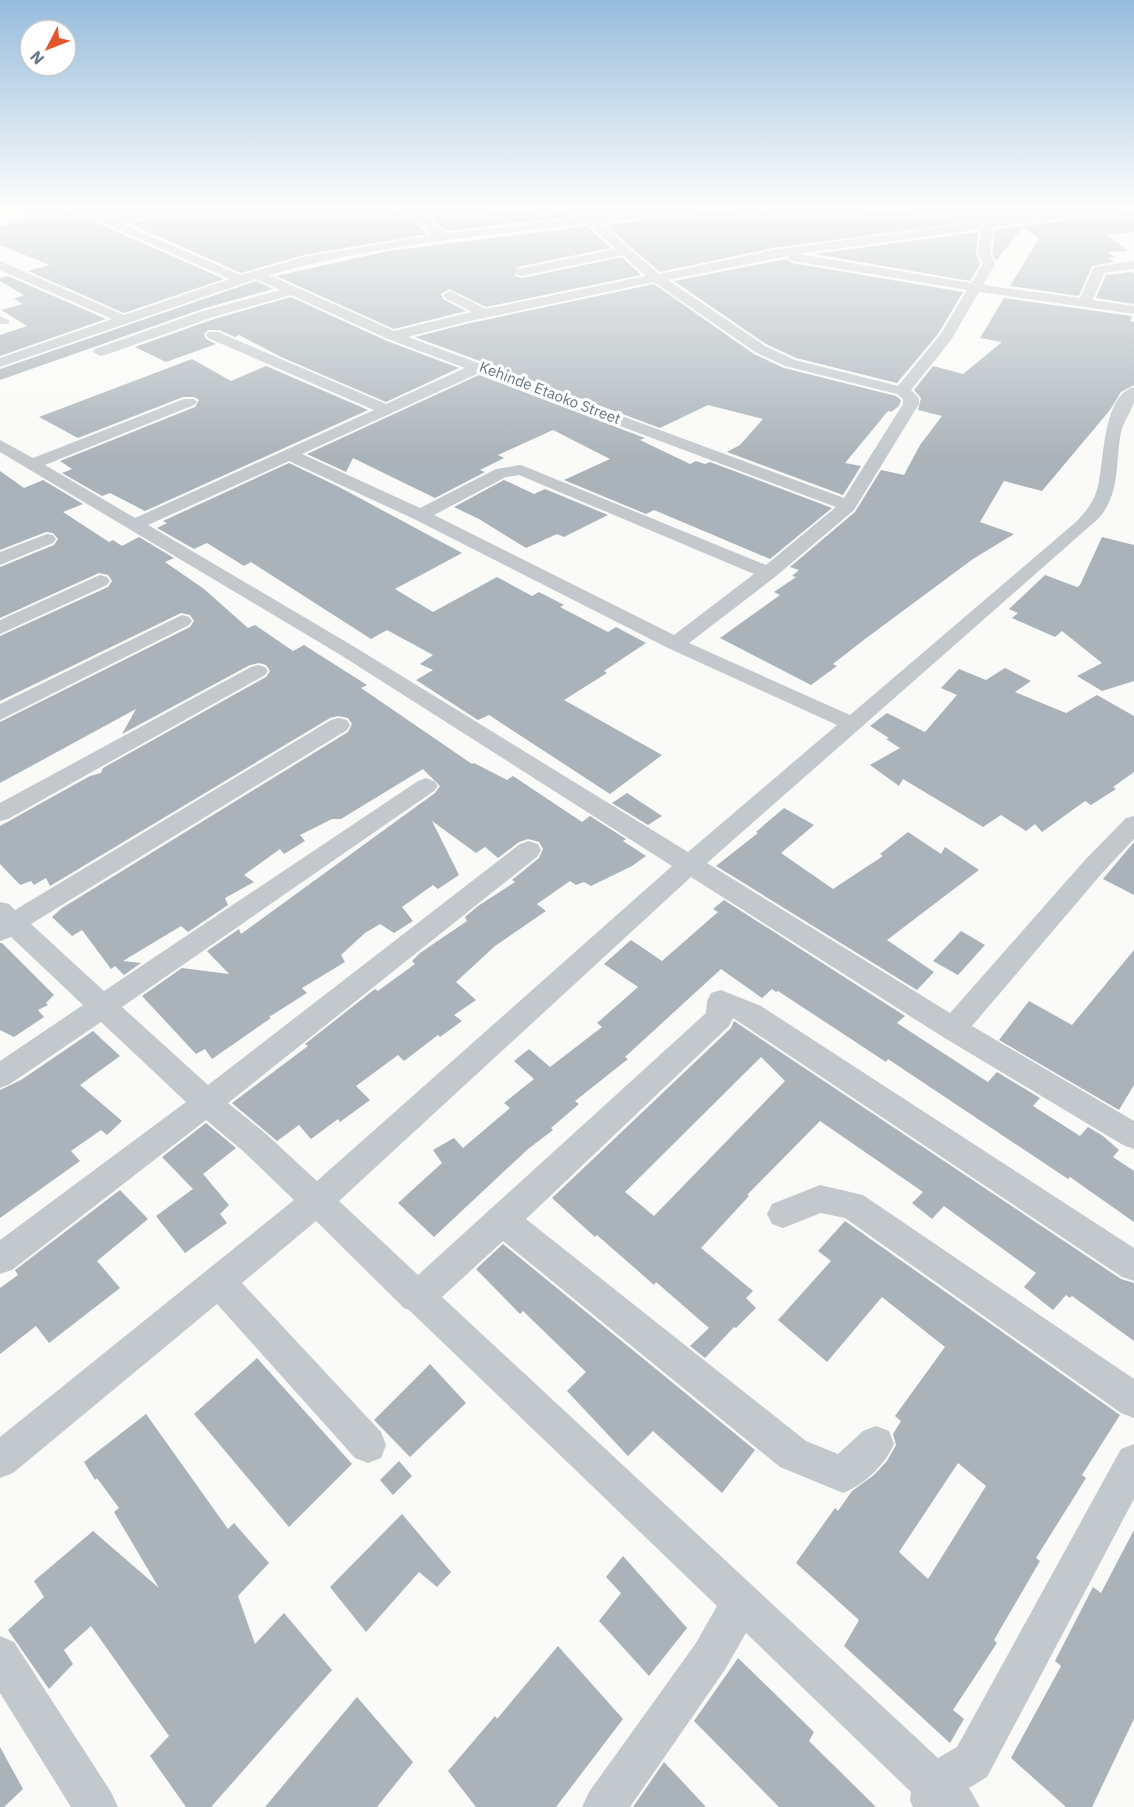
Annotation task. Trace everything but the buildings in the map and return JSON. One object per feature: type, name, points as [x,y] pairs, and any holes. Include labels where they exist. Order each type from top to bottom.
[{"type":"street","points":[[57,290],[118,317]]},
{"type":"street","points":[[0,363],[202,290]]},
{"type":"street","points":[[209,290],[245,304]]},
{"type":"street","points":[[393,336],[594,290]]},
{"type":"street","points":[[674,290],[760,349],[790,363],[902,391],[910,398],[911,404],[848,506],[768,573],[675,644]]},
{"type":"street","points":[[902,391],[946,337],[975,290]]},
{"type":"street","points":[[993,290],[1134,310]]},
{"type":"street","points":[[1085,303],[1090,290]]},
{"type":"street","points":[[100,352],[208,314],[291,291]]},
{"type":"street","name":"Kehinde Etaoko Street","points":[[291,291],[393,336],[848,506]]},
{"type":"street","points":[[450,295],[485,314]]},
{"type":"street","points":[[0,357],[118,317],[143,311]]},
{"type":"street","points":[[213,335],[385,409]]},
{"type":"street","points":[[136,524],[480,367]]},
{"type":"street","points":[[0,1460],[317,1202],[690,864],[1083,525],[1102,502],[1108,478],[1111,437],[1125,401],[1134,392]]},
{"type":"street","points":[[32,464],[189,402]]},
{"type":"street","points":[[0,445],[356,656],[953,1029],[1134,1137]]},
{"type":"street","points":[[288,454],[420,514],[675,644],[852,724]]},
{"type":"street","points":[[420,514],[502,473],[521,470],[768,573]]},
{"type":"street","points":[[0,559],[46,539]]},
{"type":"street","points":[[0,628],[100,581]]},
{"type":"street","points":[[0,713],[182,621]]},
{"type":"street","points":[[0,813],[258,671]]},
{"type":"street","points":[[339,724],[4,922],[103,1005],[317,1202],[741,1603],[941,1800],[972,1762],[1134,1462]]},
{"type":"street","points":[[0,1076],[426,786]]},
{"type":"street","points":[[953,1029],[1078,884],[1134,824]]},
{"type":"street","points":[[0,1259],[207,1103],[529,850]]},
{"type":"street","points":[[416,1297],[444,1275],[719,1018],[721,1001],[751,1014],[1134,1266]]},
{"type":"street","points":[[783,1214],[820,1199],[852,1205],[1134,1401]]},
{"type":"street","points":[[502,1220],[794,1454],[843,1475],[876,1444]]},
{"type":"street","points":[[219,1282],[368,1445]]},
{"type":"street","points":[[604,1807],[711,1657],[741,1603]]},
{"type":"street","points":[[0,1656],[96,1807]]}]
